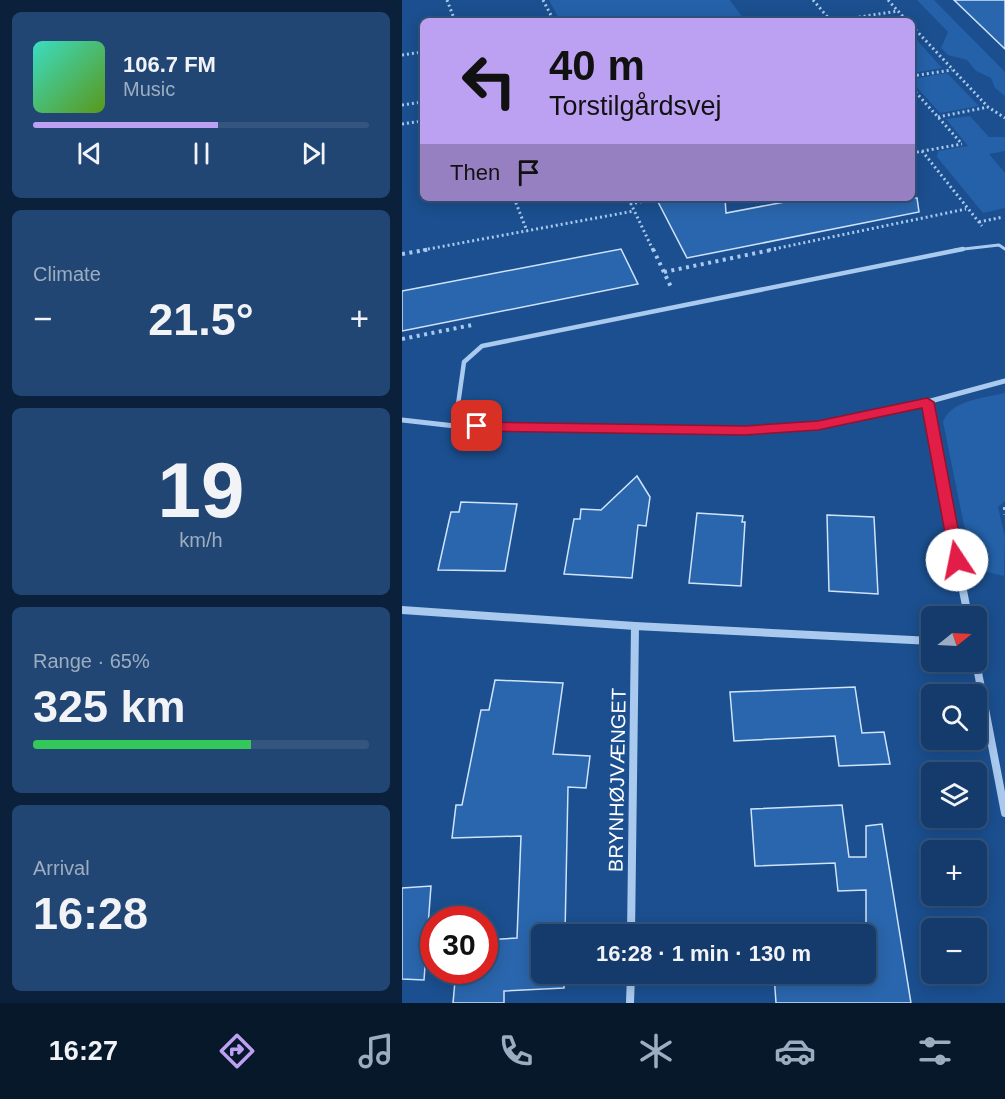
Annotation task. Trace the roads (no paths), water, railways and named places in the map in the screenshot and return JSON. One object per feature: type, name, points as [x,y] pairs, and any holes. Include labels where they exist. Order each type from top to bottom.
[{"type":"street","points":[[402,420],[455,426],[745,430],[818,426],[927,402],[1005,381]]},
{"type":"street","points":[[927,402],[966,606]]},
{"type":"street","points":[[402,610],[635,626],[921,640]]},
{"type":"street","name":"BRYNHØJVÆNGET","points":[[631,924],[635,626]]},
{"type":"street","points":[[978,672],[1005,813]]},
{"type":"street","points":[[630,1003],[631,984]]},
{"type":"lane","points":[[455,426],[464,362],[482,346],[976,246],[999,245],[1005,249]]}]
